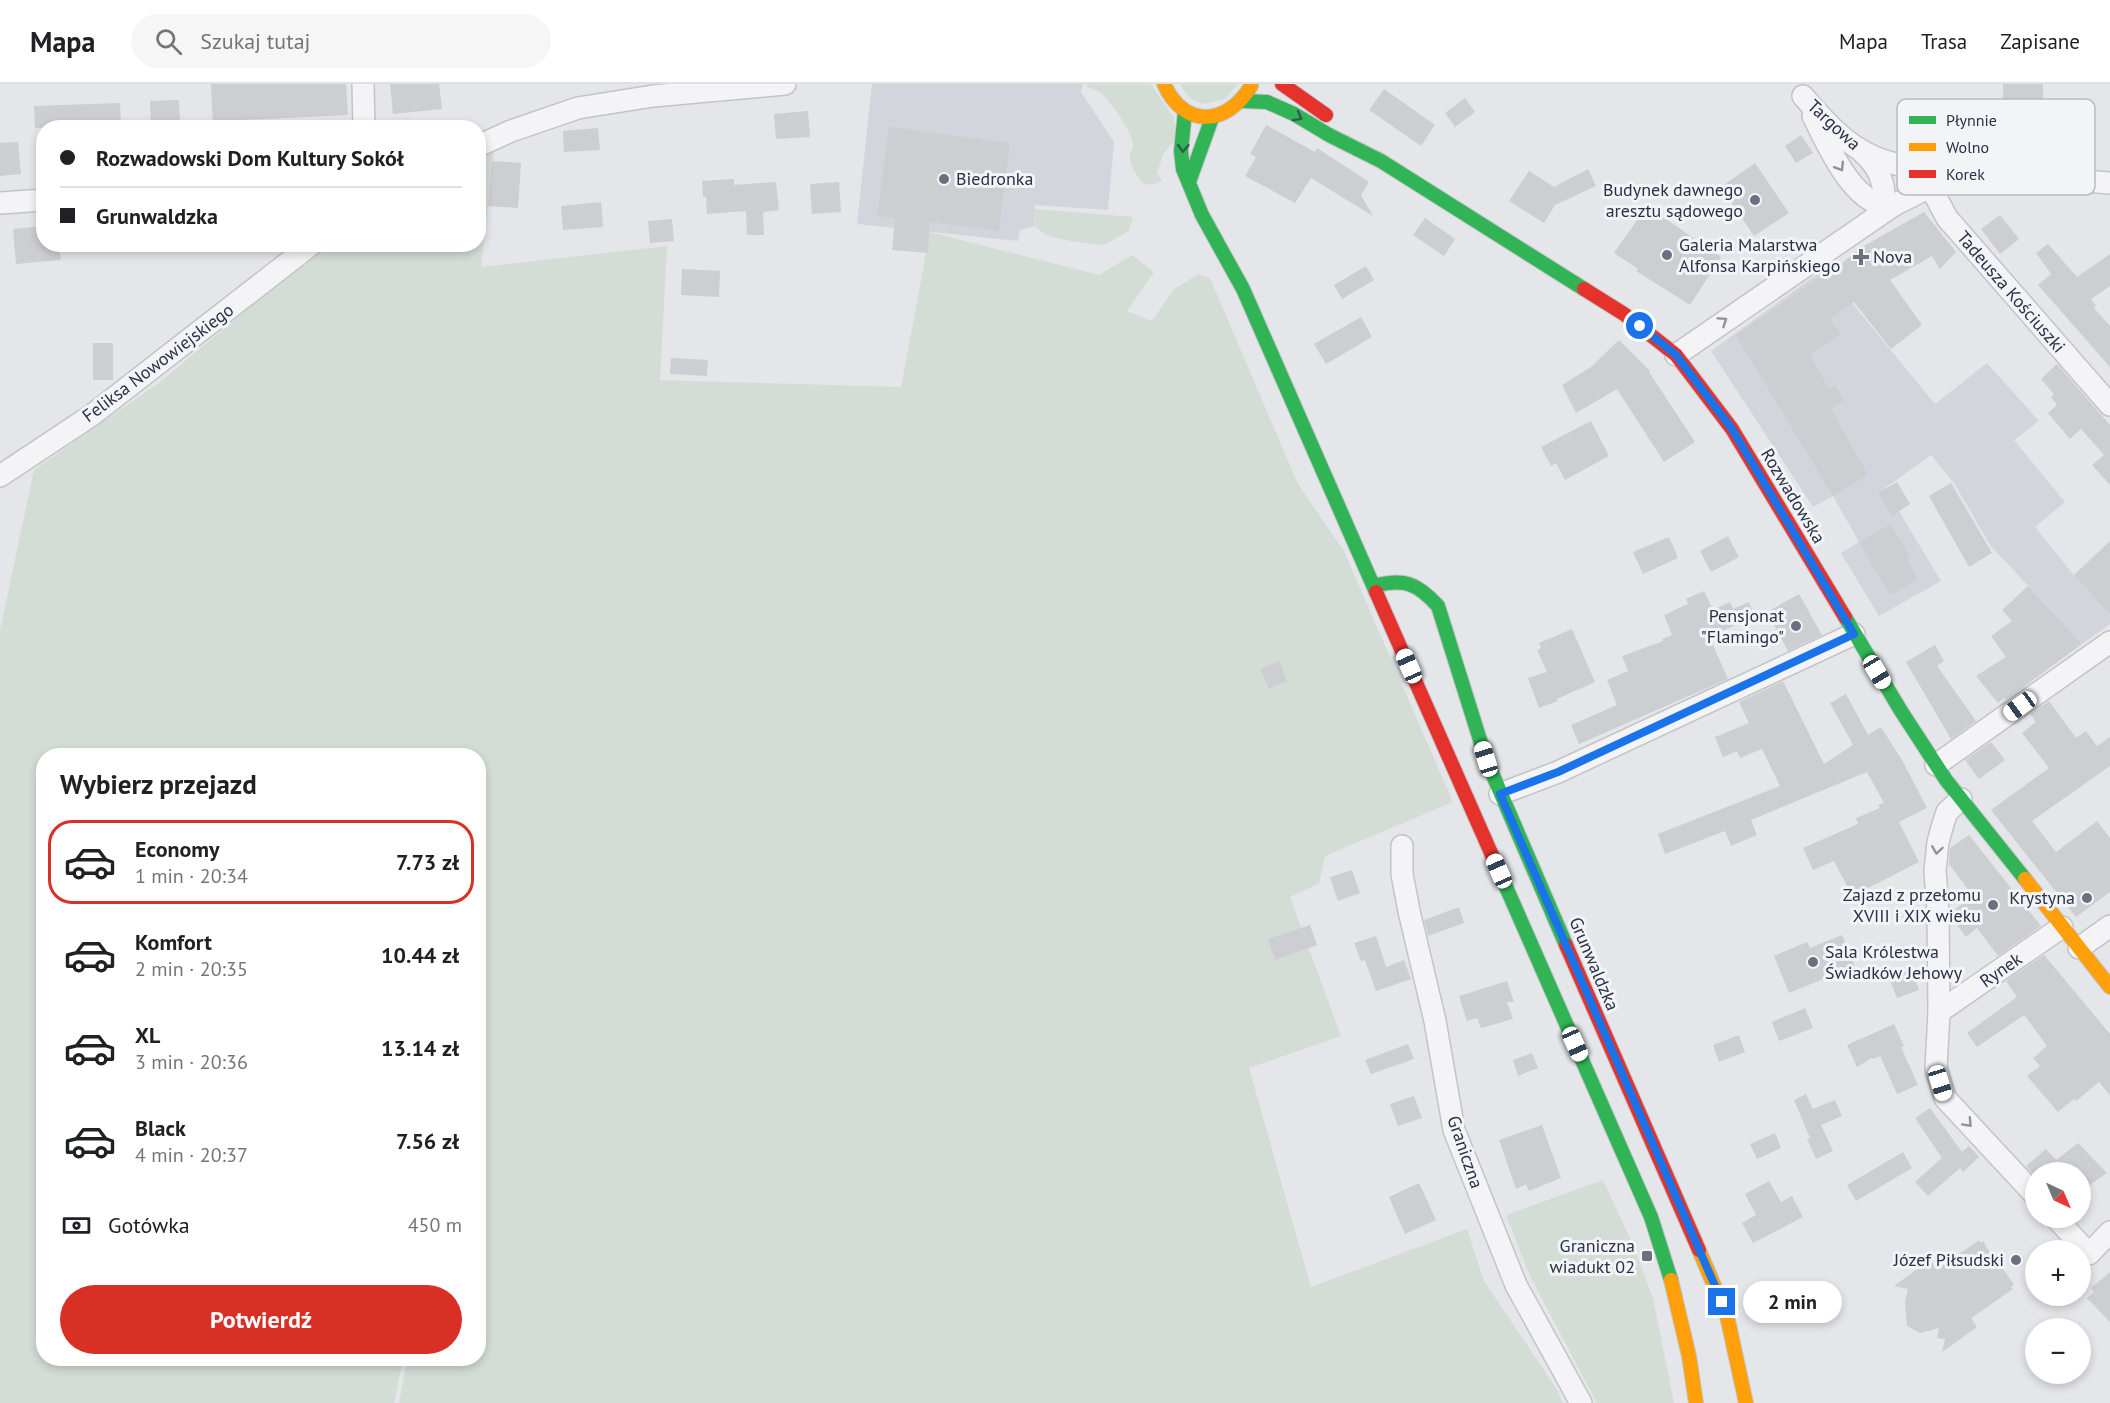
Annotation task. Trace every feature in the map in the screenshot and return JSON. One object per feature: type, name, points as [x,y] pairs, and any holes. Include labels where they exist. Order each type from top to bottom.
[{"type":"street","points":[[363,84],[364,120]]},
{"type":"street","points":[[486,142],[511,131],[578,108],[653,96],[785,84]]},
{"type":"street","points":[[1164,84],[1173,102],[1198,117],[1212,117],[1229,112],[1243,101],[1251,84]]},
{"type":"street","name":"Rozwadowska","points":[[1288,85],[1381,160]]},
{"type":"street","name":"Targowa","points":[[1800,90],[1830,125],[1860,151],[1897,166]]},
{"type":"street","name":"Targowa","points":[[1800,90],[1846,176],[1862,195],[1884,210]]},
{"type":"street","name":"Rozwadowska","points":[[1243,101],[1266,102],[1294,114],[1329,135],[1381,160],[1624,314],[1676,355],[1732,429],[1854,634],[1936,765],[2079,948]]},
{"type":"street","points":[[1185,111],[1181,151],[1183,169],[1202,215],[1243,289],[1652,1216],[1675,1291],[1691,1366],[1696,1403]]},
{"type":"street","points":[[1189,182],[1212,117]]},
{"type":"street","points":[[1860,151],[1869,159],[1879,174],[1884,191],[1884,210]]},
{"type":"street","name":"Targowa","points":[[2095,182],[2110,183]]},
{"type":"street","points":[[1676,355],[1905,195]]},
{"type":"street","name":"Tadeusza Kościuszki","points":[[1937,195],[1947,218],[2110,405]]},
{"type":"street","points":[[0,203],[36,201]]},
{"type":"street","name":"Feliksa Nowowiejskiego","points":[[0,476],[92,415],[302,252]]},
{"type":"street","name":"Grunwaldzka","points":[[1374,586],[1388,582],[1410,583],[1423,589],[1438,606],[1486,759],[1500,794],[1722,1302],[1746,1403]]},
{"type":"street","points":[[1500,794],[1558,772],[1854,634]]},
{"type":"street","points":[[1936,765],[2110,642]]},
{"type":"street","points":[[1961,799],[1947,812],[1938,842],[1935,871],[1938,911],[1939,1012],[1936,1068],[1945,1098],[2025,1184]]},
{"type":"street","name":"Graniczna","points":[[1402,846],[1402,874],[1435,1021],[1454,1130],[1516,1285],[1581,1403]]},
{"type":"street","points":[[2110,926],[2079,948],[2110,987]]},
{"type":"street","name":"Rynek","points":[[1939,1012],[2062,927]]},
{"type":"street","points":[[2065,1228],[2089,1254],[2110,1232]]},
{"type":"shaded area","points":[[872,84],[1083,84],[1081,92],[1114,142],[1108,210],[1035,205],[1034,226],[1020,230],[1018,241],[857,224]]},
{"type":"shaded area","points":[[1087,84],[1151,84],[1174,118],[1176,139],[1164,153],[1157,172],[1162,181],[1153,185],[1144,184],[1139,178],[1131,163],[1130,154],[1133,145],[1126,126],[1104,96],[1087,87]]},
{"type":"shaded area","points":[[1180,84],[1238,84],[1225,99],[1205,104],[1187,95]]},
{"type":"shaded area","points":[[496,136],[486,223],[486,144]]},
{"type":"shaded area","points":[[1035,209],[1133,217],[1129,231],[1104,245],[1048,236],[1034,226]]},
{"type":"shaded area","points":[[930,232],[1099,275],[1132,255],[1154,272],[1127,311],[1152,321],[1173,290],[1198,274],[1210,278],[1298,484],[1344,551],[1453,802],[1325,856],[1319,884],[1290,897],[1341,1036],[1249,1068],[1311,1287],[1467,1229],[1484,1281],[1556,1388],[1563,1403],[399,1403],[406,1366],[486,1366],[486,748],[36,748],[36,1366],[402,1366],[394,1403],[0,1403],[0,630],[34,470],[160,382],[280,282],[322,252],[483,252],[481,267],[667,246],[660,380],[901,387]]},
{"type":"shaded area","points":[[1824,269],[1935,404],[1987,363],[2039,421],[2014,440],[2065,502],[2035,527],[2110,615],[2110,624],[2082,644],[1990,545],[1954,483],[1931,455],[1885,488],[1941,581],[1879,616],[1841,553],[1859,542],[1833,496],[1813,507],[1711,351]]},
{"type":"shaded area","points":[[1603,1180],[1634,1247],[1653,1298],[1674,1403],[1597,1403],[1530,1276],[1506,1215]]},
{"type":"building","points":[[211,84],[346,84],[348,115],[213,120]]},
{"type":"building","points":[[390,84],[439,84],[442,109],[393,114]]},
{"type":"building","points":[[2003,84],[2043,84],[2043,99],[2003,99]]},
{"type":"building","points":[[1384,89],[1435,125],[1421,146],[1369,110]]},
{"type":"building","points":[[1465,98],[1475,112],[1455,127],[1445,113]]},
{"type":"building","points":[[179,100],[180,120],[151,120],[150,101]]},
{"type":"building","points":[[120,103],[121,120],[36,120],[35,128],[34,106]]},
{"type":"building","points":[[808,111],[810,137],[776,139],[774,114]]},
{"type":"building","points":[[1266,125],[1315,152],[1317,148],[1369,182],[1361,195],[1373,216],[1311,178],[1295,203],[1245,176],[1256,157],[1250,154]]},
{"type":"building","name":"Biedronka","points":[[889,127],[1010,143],[999,231],[930,222],[928,253],[892,250],[895,218],[877,216]]},
{"type":"building","points":[[598,128],[600,150],[564,152],[563,131]]},
{"type":"building","points":[[1801,135],[1813,153],[1796,163],[1785,146]]},
{"type":"building","points":[[18,142],[21,174],[0,176],[0,143]]},
{"type":"building","points":[[492,161],[521,163],[518,208],[488,206]]},
{"type":"building","name":"Budynek dawnego aresztu sądowego","points":[[1755,163],[1789,213],[1754,236],[1721,187]]},
{"type":"building","points":[[1588,169],[1596,186],[1555,205],[1544,223],[1509,201],[1529,171],[1554,187]]},
{"type":"building","points":[[734,179],[734,185],[776,182],[779,210],[763,212],[764,235],[747,235],[746,211],[707,214],[702,181]]},
{"type":"building","points":[[839,182],[841,212],[812,214],[810,184]]},
{"type":"building","points":[[601,202],[603,227],[563,230],[561,206]]},
{"type":"building","name":"Galeria Malarstwa Alfonsa Karpińskiego","points":[[1647,206],[1721,257],[1690,305],[1636,271],[1638,269],[1614,253]]},
{"type":"building","points":[[1924,212],[1956,252],[1940,269],[1932,256],[1890,280],[1922,325],[1891,349],[1854,302],[1830,319],[1841,334],[1810,355],[1829,389],[1835,385],[1844,400],[1831,409],[1868,475],[1833,496],[1736,335],[1822,275],[1824,277],[1864,246]]},
{"type":"building","points":[[2000,215],[2019,239],[2000,254],[1981,229]]},
{"type":"building","points":[[1425,218],[1455,239],[1444,256],[1413,235]]},
{"type":"building","points":[[672,219],[674,241],[650,243],[648,221]]},
{"type":"building","points":[[36,227],[36,252],[60,252],[61,260],[16,264],[13,229]]},
{"type":"building","points":[[2048,244],[2077,277],[2110,254],[2110,286],[2091,299],[2096,306],[2094,308],[2110,326],[2110,367],[2038,285],[2051,274],[2036,253]]},
{"type":"building","points":[[1366,266],[1374,280],[1342,299],[1334,285]]},
{"type":"building","points":[[682,269],[720,271],[719,297],[681,295]]},
{"type":"building","points":[[1361,317],[1372,337],[1326,364],[1314,344]]},
{"type":"building","points":[[1619,340],[1650,371],[1695,442],[1664,462],[1617,389],[1576,413],[1562,385],[1591,367]]},
{"type":"building","points":[[93,343],[113,343],[113,380],[93,380]]},
{"type":"building","points":[[671,358],[708,360],[707,376],[670,374]]},
{"type":"building","points":[[2057,364],[2110,425],[2110,485],[2092,465],[2104,455],[2081,429],[2070,439],[2048,413],[2057,405],[2051,397],[2054,394],[2041,379]]},
{"type":"building","points":[[1591,421],[1609,456],[1565,480],[1556,463],[1551,466],[1541,447]]},
{"type":"building","points":[[1897,482],[1910,504],[1892,516],[1878,493]]},
{"type":"building","points":[[1951,483],[1992,553],[1969,567],[1929,496]]},
{"type":"building","points":[[1891,524],[1910,558],[1907,560],[1918,579],[1890,595],[1859,542]]},
{"type":"building","points":[[1728,536],[1739,557],[1711,572],[1700,551]]},
{"type":"building","points":[[1669,537],[1678,558],[1643,574],[1633,552]]},
{"type":"building","points":[[2110,541],[2110,615],[2074,575]]},
{"type":"building","points":[[2028,586],[2082,644],[2006,700],[2004,698],[1998,703],[1976,676],[2006,657],[1991,636],[2012,621],[2002,610]]},
{"type":"building","points":[[1704,591],[1713,610],[1730,602],[1733,609],[1749,602],[1755,617],[1709,636],[1728,679],[1579,744],[1571,725],[1617,705],[1607,680],[1628,671],[1622,656],[1663,641],[1662,639],[1672,635],[1664,615],[1688,604],[1686,599]]},
{"type":"building","name":"Pensjonat \"Flamingo\"","points":[[1799,594],[1822,635],[1788,651],[1767,612]]},
{"type":"building","points":[[1572,629],[1595,682],[1539,708],[1528,678],[1547,672],[1537,650],[1541,648],[1539,643]]},
{"type":"building","points":[[1935,645],[1944,661],[1937,666],[1976,721],[1951,739],[1906,662]]},
{"type":"building","points":[[1279,661],[1287,681],[1269,689],[1260,669]]},
{"type":"building","points":[[1783,681],[1824,764],[1853,745],[1830,703],[1846,694],[1868,735],[1881,727],[1902,760],[1927,808],[1899,822],[1919,862],[1852,896],[1834,861],[1813,870],[1803,848],[1858,824],[1856,818],[1880,808],[1878,805],[1884,803],[1867,772],[1751,820],[1757,835],[1731,846],[1725,831],[1665,854],[1658,834],[1780,786],[1762,749],[1740,758],[1737,751],[1723,757],[1715,737],[1749,723],[1739,702]]},
{"type":"building","points":[[2049,701],[2076,738],[2086,731],[2097,746],[2110,737],[2110,766],[2032,821],[2056,852],[2097,821],[2110,838],[2110,892],[2076,917],[1991,810],[2049,768],[2022,733],[2036,722],[2030,714]]},
{"type":"building","points":[[1991,742],[2005,760],[1979,779],[1965,760]]},
{"type":"building","name":"Zajazd z przełomu XVIII i XIX wieku","points":[[1969,835],[2041,926],[1998,956],[1977,928],[1966,937],[1951,917],[1951,912],[1973,896],[1949,864],[1950,848]]},
{"type":"building","points":[[1352,870],[1360,893],[1338,901],[1330,877]]},
{"type":"building","points":[[1459,907],[1464,923],[1428,936],[1424,920]]},
{"type":"building","points":[[1310,925],[1317,945],[1275,960],[1268,939]]},
{"type":"building","points":[[1842,935],[1855,966],[1789,993],[1774,956],[1807,942],[1810,948]]},
{"type":"building","points":[[1376,936],[1386,967],[1404,960],[1411,979],[1376,991],[1365,960],[1361,961],[1354,943]]},
{"type":"building","points":[[2044,955],[2110,1034],[2110,1095],[2099,1082],[2058,1112],[2027,1076],[2040,1066],[2033,1058],[2047,1046],[2024,1015],[1977,1047],[1967,1033],[2017,997],[2006,981]]},
{"type":"building","points":[[1911,969],[1919,990],[1897,998],[1889,978]]},
{"type":"building","points":[[1507,981],[1514,1002],[1507,1002],[1513,1019],[1481,1028],[1477,1018],[1467,1021],[1459,996]]},
{"type":"building","points":[[1805,1008],[1813,1028],[1779,1041],[1772,1022]]},
{"type":"building","points":[[1894,1024],[1904,1046],[1901,1047],[1918,1085],[1897,1094],[1880,1056],[1857,1067],[1847,1045]]},
{"type":"building","points":[[1739,1035],[1745,1052],[1719,1062],[1713,1045]]},
{"type":"building","points":[[1408,1044],[1414,1059],[1371,1074],[1365,1060]]},
{"type":"building","points":[[1532,1053],[1538,1068],[1518,1076],[1513,1060]]},
{"type":"building","points":[[1806,1094],[1813,1109],[1835,1100],[1842,1116],[1821,1125],[1833,1151],[1816,1159],[1794,1100]]},
{"type":"building","points":[[1414,1096],[1422,1118],[1398,1126],[1390,1104]]},
{"type":"building","points":[[1930,1108],[1962,1152],[1969,1146],[1979,1157],[1963,1172],[1960,1168],[1928,1196],[1915,1182],[1942,1158],[1915,1118]]},
{"type":"building","points":[[1542,1125],[1561,1178],[1529,1191],[1526,1184],[1516,1189],[1499,1140]]},
{"type":"building","points":[[1775,1133],[1781,1148],[1757,1159],[1750,1144]]},
{"type":"building","points":[[2078,1143],[2107,1173],[2091,1184],[2091,1162],[2031,1162],[2046,1149],[2056,1160]]},
{"type":"building","points":[[1903,1152],[1912,1168],[1856,1201],[1847,1185]]},
{"type":"building","points":[[1769,1181],[1781,1202],[1792,1196],[1803,1217],[1753,1243],[1742,1223],[1756,1215],[1745,1194]]},
{"type":"building","points":[[1419,1183],[1436,1220],[1405,1234],[1389,1197]]},
{"type":"building","points":[[1979,1240],[1980,1243],[1983,1241],[1999,1267],[2000,1264],[2014,1285],[2011,1287],[2013,1289],[1971,1318],[1977,1327],[1942,1352],[1945,1339],[1937,1338],[1939,1328],[1920,1333],[1907,1326],[1905,1302],[1908,1289],[1894,1286],[1930,1260],[1937,1270]]},
{"type":"building","points":[[2110,1272],[2110,1322],[2091,1302],[2091,1295],[2094,1292],[2091,1288]]},
{"type":"traffic: fast","points":[[1243,101],[1267,102],[1381,161],[1584,289]]},
{"type":"traffic: fast","points":[[1185,111],[1181,151],[1183,169],[1202,215],[1243,289],[1376,592]]},
{"type":"traffic: fast","points":[[1189,182],[1212,118]]},
{"type":"traffic: fast","points":[[1374,586],[1394,583],[1409,584],[1423,592],[1438,606],[1486,759],[1566,945]]},
{"type":"traffic: fast","points":[[1845,617],[1901,711],[1946,780],[2025,879]]},
{"type":"traffic: fast","points":[[1499,871],[1651,1217],[1671,1280]]},
{"type":"traffic: slow","points":[[1164,84],[1172,99],[1183,109],[1194,115],[1206,117],[1218,115],[1230,109],[1251,86]]},
{"type":"traffic: slow","points":[[2025,879],[2110,987]]},
{"type":"traffic: slow","points":[[1699,1250],[1727,1316],[1746,1403]]},
{"type":"traffic: slow","points":[[1671,1280],[1689,1356],[1696,1403]]},
{"type":"traffic: jam","points":[[1282,84],[1326,115]]},
{"type":"traffic: jam","points":[[1584,289],[1624,314],[1676,355],[1732,429],[1845,617]]},
{"type":"traffic: jam","points":[[1376,592],[1499,871]]},
{"type":"traffic: jam","points":[[1566,945],[1699,1250]]},
{"type":"place","name":"Biedronka","points":[[944,179]]},
{"type":"place","name":"Budynek dawnego aresztu sądowego","points":[[1755,200]]},
{"type":"place","name":"Galeria Malarstwa Alfonsa Karpińskiego","points":[[1667,255]]},
{"type":"place","name":"Nova","points":[[1861,257]]},
{"type":"place","name":"Pensjonat \"Flamingo\"","points":[[1796,626]]},
{"type":"place","name":"Krystyna","points":[[2087,898]]},
{"type":"place","name":"Zajazd z przełomu XVIII i XIX wieku","points":[[1993,905]]},
{"type":"place","name":"Sala Królestwa Świadków Jehowy","points":[[1813,962]]},
{"type":"place","name":"Graniczna wiadukt 02","points":[[1647,1256]]},
{"type":"place","name":"Józef Piłsudski","points":[[2016,1260]]},
{"type":"route","points":[[1640,326],[1676,355],[1732,429],[1854,634],[1558,772],[1500,794],[1722,1302]]}]
